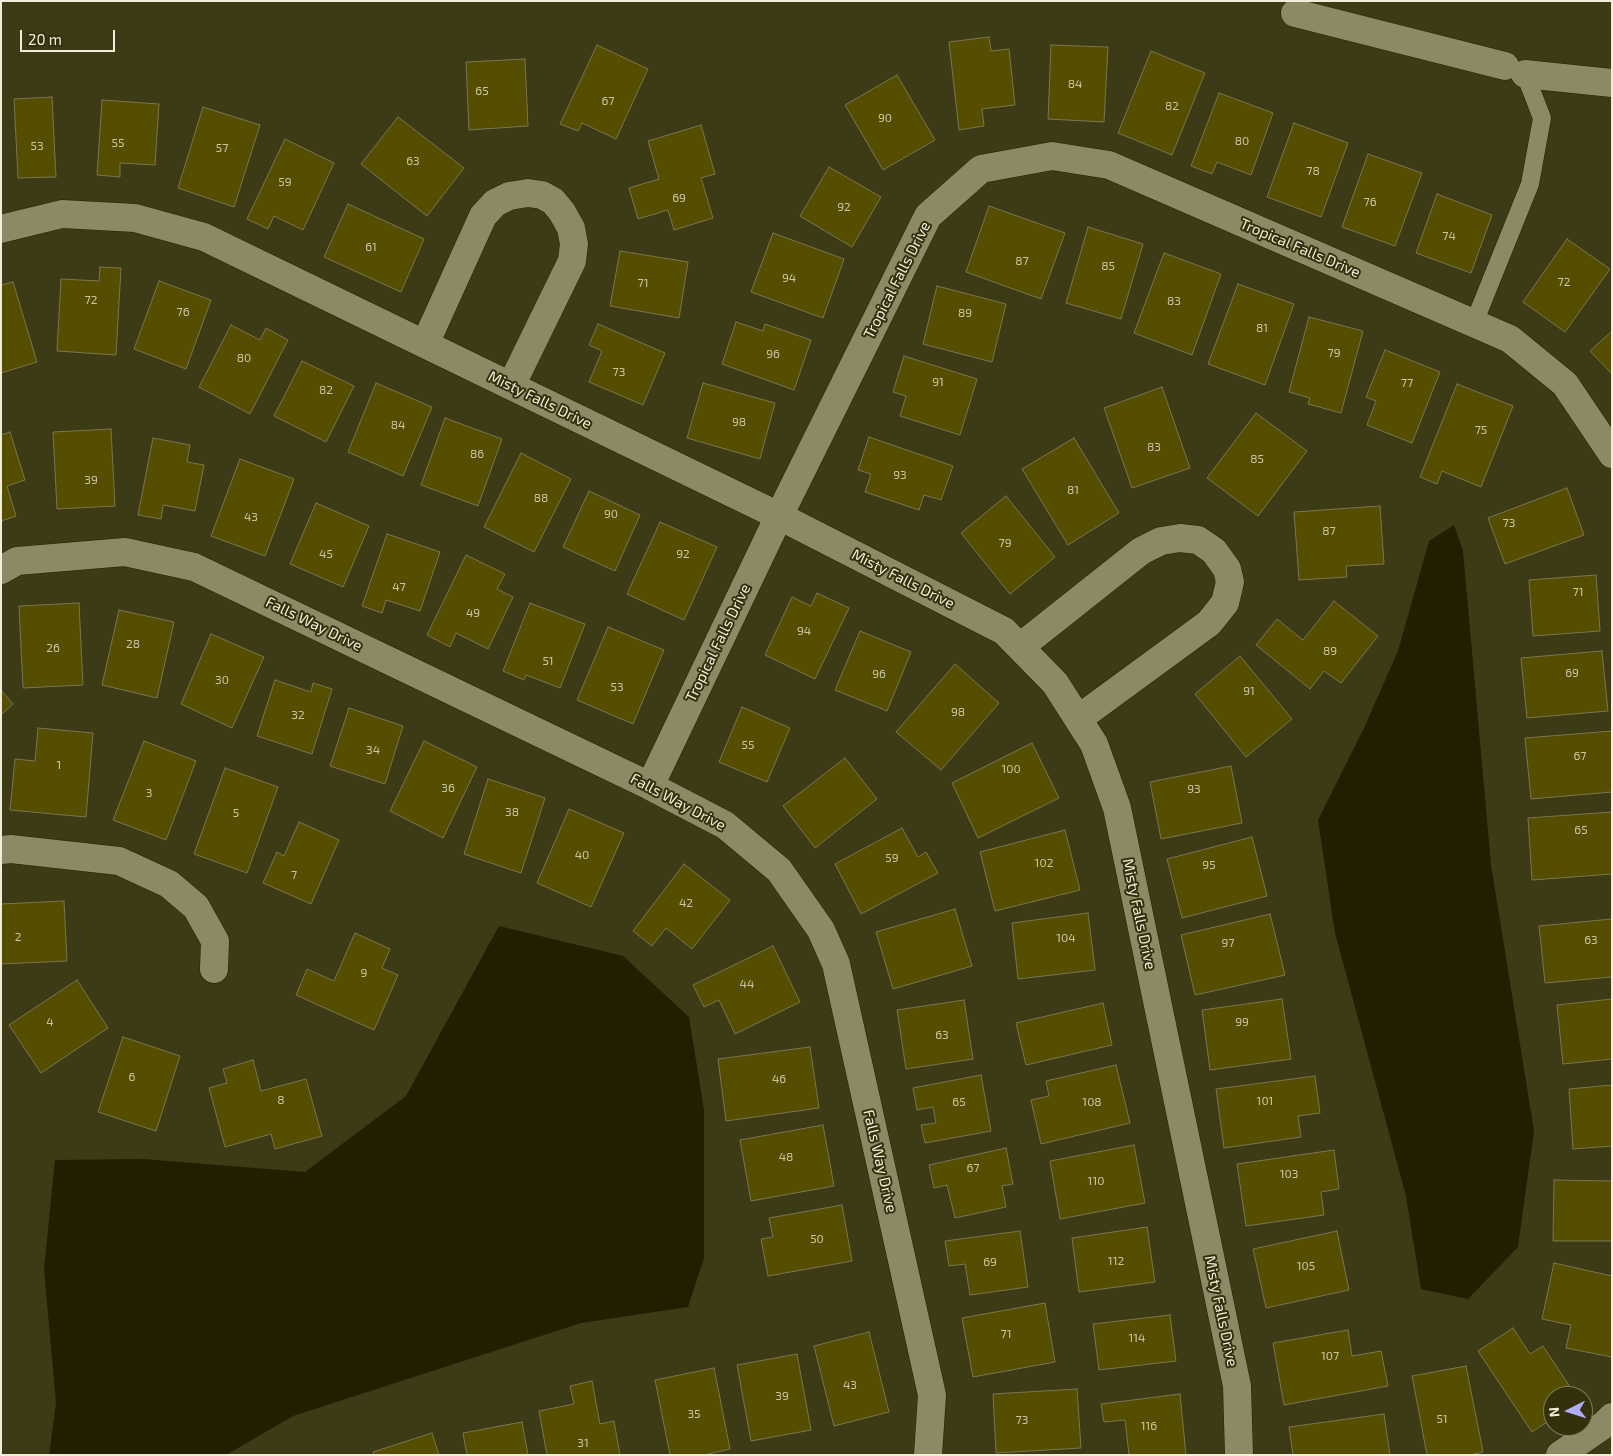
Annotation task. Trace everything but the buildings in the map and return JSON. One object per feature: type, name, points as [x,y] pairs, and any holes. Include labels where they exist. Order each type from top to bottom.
[{"type":"street","points":[[1295,13],[1515,70],[1612,83]]},
{"type":"street","name":"Tropical Falls Drive","points":[[650,786],[779,516],[928,216],[981,169],[1052,156],[1109,165],[1510,339],[1565,384],[1612,454]]},
{"type":"street","points":[[425,344],[483,216],[495,203],[509,196],[528,193],[542,195],[553,201],[571,228],[574,244],[572,261],[512,386]]},
{"type":"street","name":"Misty Falls Drive","points":[[1,229],[62,214],[135,218],[204,237],[779,516],[1004,631],[1055,683],[1094,744],[1117,808],[1237,1386],[1238,1455]]},
{"type":"street","points":[[1020,647],[1141,551],[1162,541],[1180,538],[1198,540],[1214,551],[1227,569],[1230,582],[1225,603],[1209,623],[1078,719]]},
{"type":"street","name":"Falls Way Drive","points":[[1,570],[17,561],[125,552],[194,567],[650,786],[725,825],[779,870],[821,930],[836,964],[932,1395],[928,1455]]},
{"type":"street","points":[[1,850],[11,848],[119,860],[169,884],[196,907],[215,941],[214,970]]},
{"type":"street","points":[[1560,1455],[1605,1424],[1612,1417]]},
{"type":"lane","points":[[1474,323],[1530,184],[1542,118],[1515,70]]},
{"type":"shaded area","points":[[1454,525],[1463,551],[1491,865],[1534,1131],[1518,1247],[1468,1299],[1421,1289],[1406,1196],[1335,933],[1318,820],[1364,728],[1398,651],[1429,541]]},
{"type":"shaded area","points":[[499,926],[623,956],[689,1017],[704,1110],[704,1258],[688,1307],[581,1323],[293,1416],[226,1455],[49,1455],[56,1403],[44,1269],[55,1160],[143,1159],[305,1172],[406,1096]]}]
